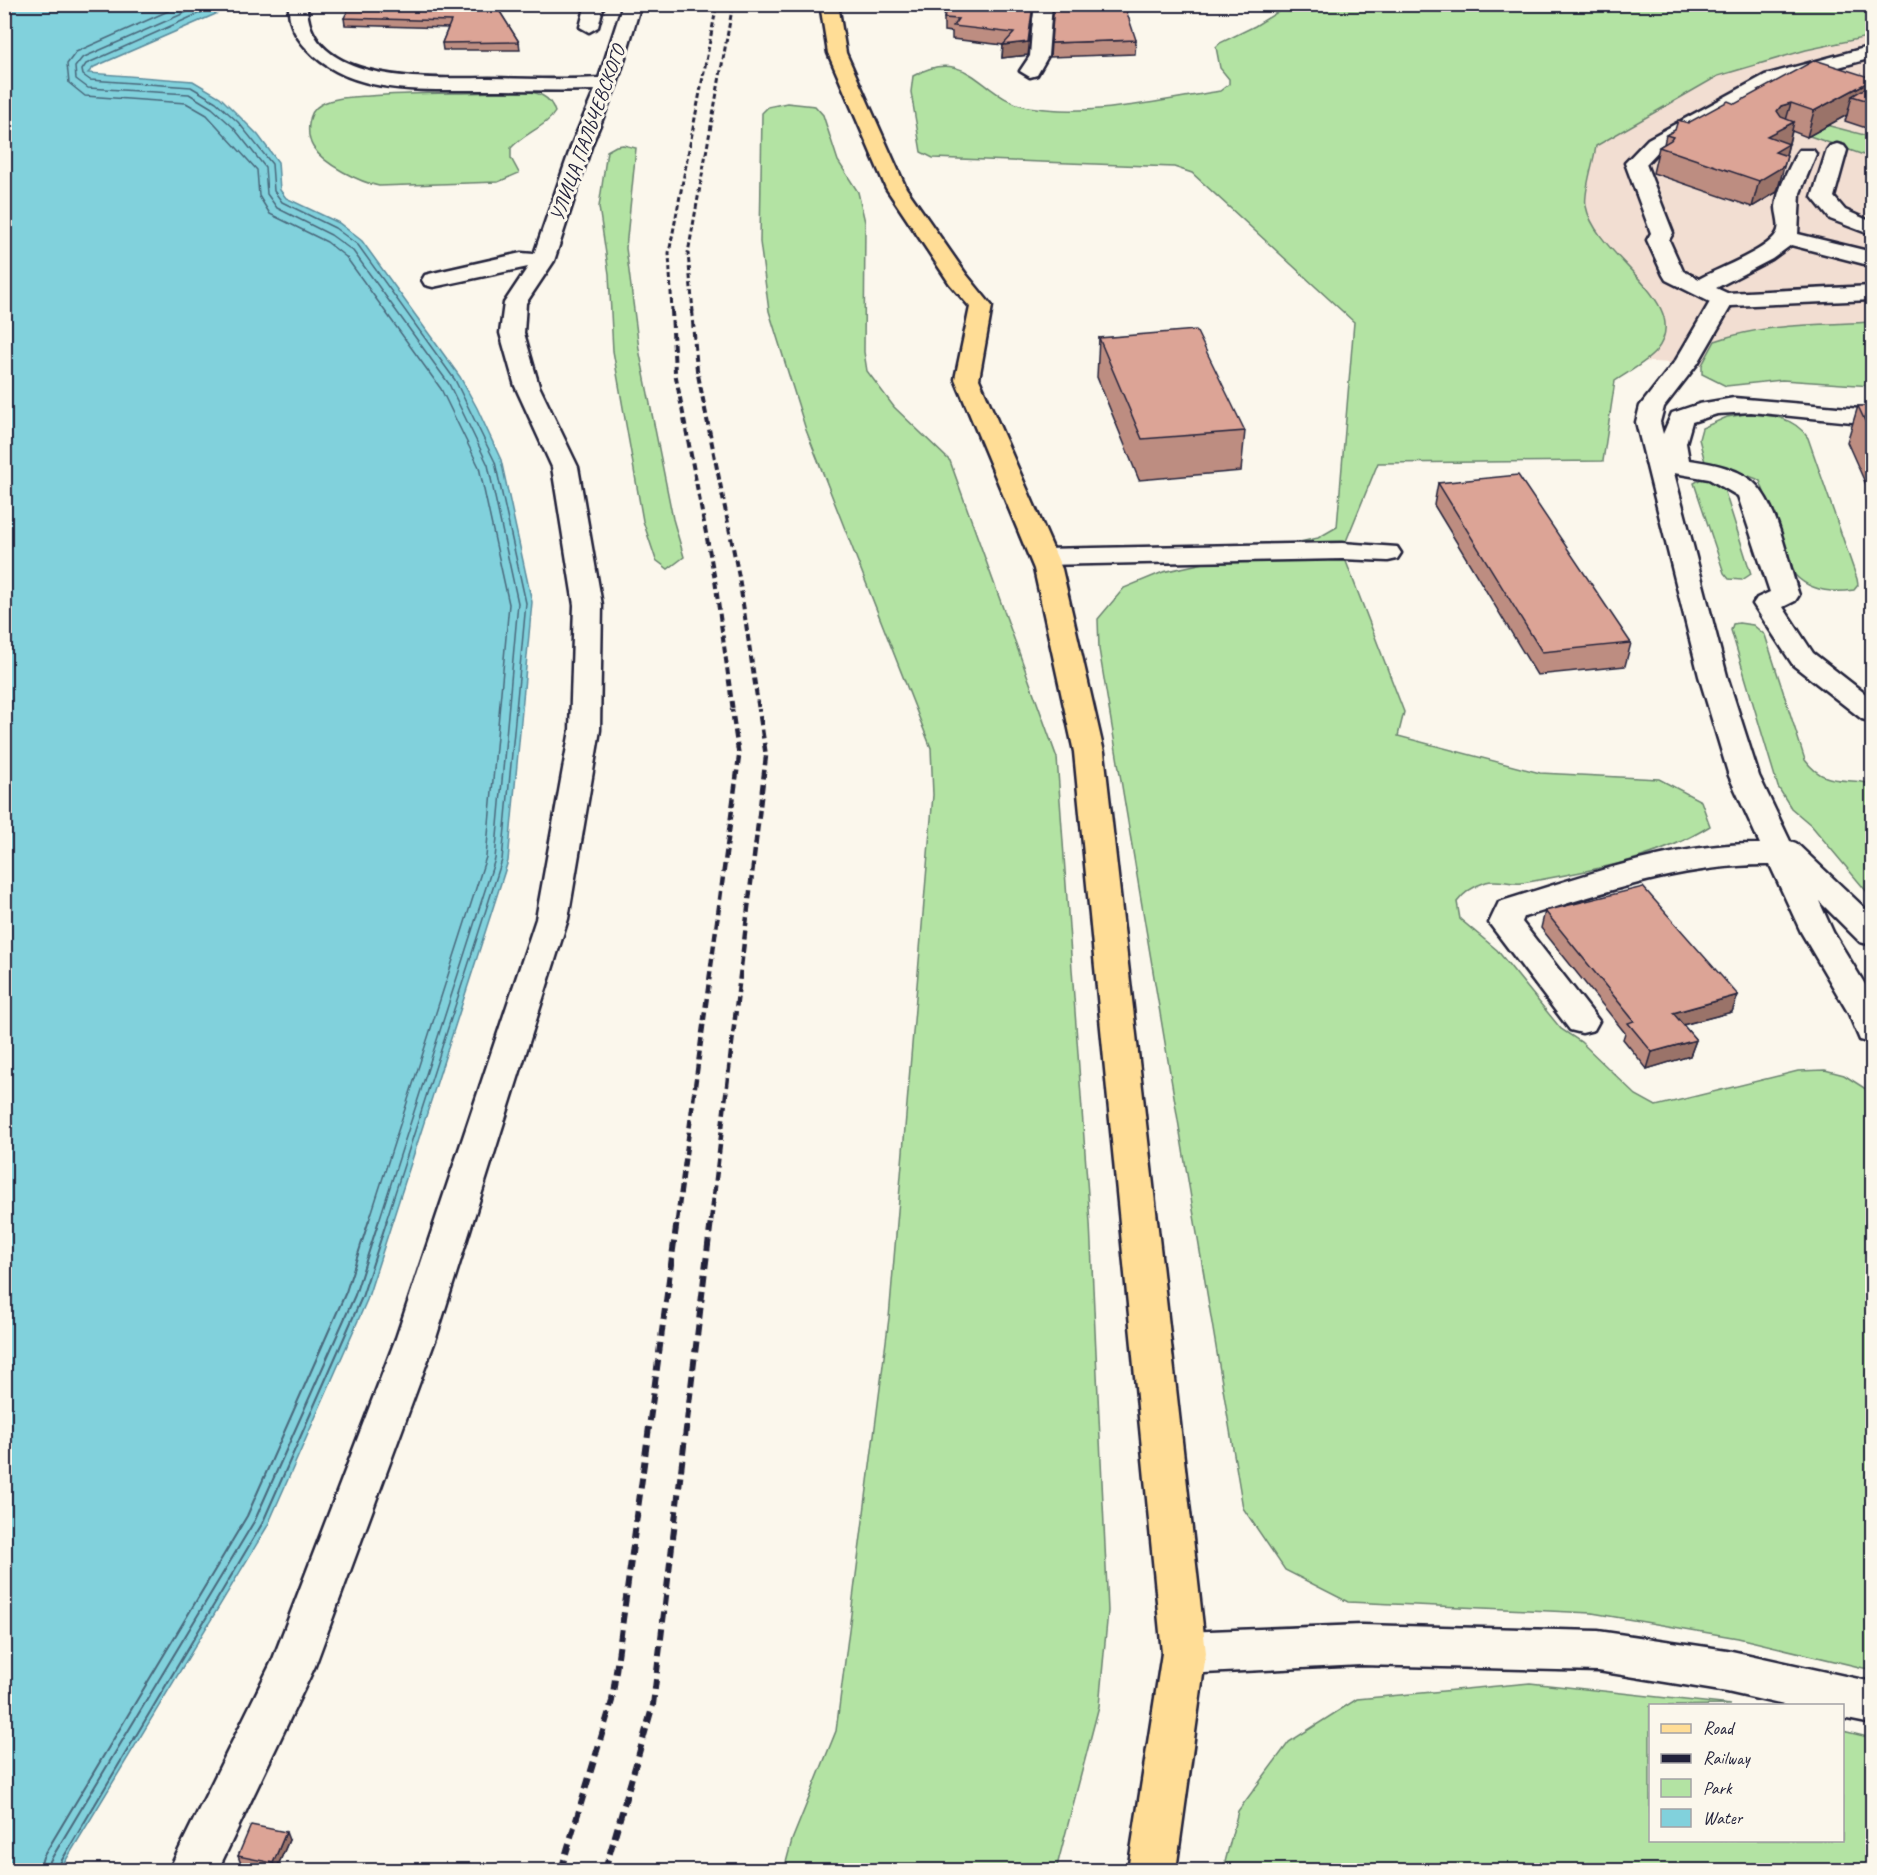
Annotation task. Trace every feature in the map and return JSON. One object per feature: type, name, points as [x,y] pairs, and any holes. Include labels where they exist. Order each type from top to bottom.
[{"type":"main road","points":[[829,4],[837,53],[896,188],[958,279],[981,306],[981,324],[969,359],[967,379],[1048,569],[1089,752],[1184,1653],[1152,1870]]},
{"type":"street","points":[[298,4],[297,10],[305,38],[334,61],[363,76],[413,83],[607,84]]},
{"type":"street","points":[[590,27],[595,4]]},
{"type":"street","name":"УЛИЦА ПАЛЬЧЕВСКОГО","points":[[194,1870],[301,1644],[416,1338],[552,919],[585,730],[588,605],[565,467],[527,386],[512,333],[515,303],[543,261],[582,144],[607,84],[632,4]]},
{"type":"street","points":[[1030,71],[1039,56],[1043,4]]},
{"type":"street","points":[[1872,52],[1772,79],[1655,143],[1635,163],[1662,233],[1658,240],[1674,275],[1711,294],[1872,293]]},
{"type":"street","points":[[1708,113],[1740,123]]},
{"type":"street","points":[[1801,146],[1787,206],[1789,231],[1786,237],[1763,257],[1712,279],[1711,294],[1686,363],[1652,406],[1648,422],[1667,465],[1713,676],[1744,776],[1817,932],[1870,1020]]},
{"type":"street","points":[[1837,150],[1823,196],[1831,211],[1845,220],[1872,229]]},
{"type":"street","points":[[1786,237],[1872,259]]},
{"type":"street","points":[[433,280],[521,260],[543,261]]},
{"type":"street","points":[[1667,465],[1682,418],[1703,408],[1741,403],[1823,414],[1872,417]]},
{"type":"street","points":[[1667,465],[1727,478],[1750,492],[1785,595],[1767,604],[1803,659],[1872,713]]},
{"type":"street","points":[[1043,557],[1342,551],[1388,553]]},
{"type":"street","points":[[1776,846],[1872,934]]},
{"type":"street","points":[[1582,1021],[1505,922],[1511,910],[1661,865],[1776,846]]},
{"type":"street","points":[[1184,1653],[1361,1645],[1598,1651],[1727,1671],[1872,1702]]},
{"type":"shaded area","points":[[1872,5],[1872,376],[1433,348],[1464,167]]},
{"type":"green space","points":[[1289,5],[1872,5],[1872,36],[1806,50],[1718,76],[1596,146],[1585,200],[1593,225],[1654,297],[1663,315],[1665,333],[1652,355],[1615,381],[1603,461],[1378,463],[1342,551],[1404,712],[1398,736],[1540,773],[1659,779],[1701,801],[1710,826],[1665,848],[1619,864],[1571,874],[1522,883],[1486,882],[1470,889],[1457,902],[1460,919],[1497,950],[1561,1029],[1581,1042],[1636,1095],[1656,1106],[1798,1071],[1825,1070],[1844,1075],[1872,1093],[1872,1670],[1738,1638],[1592,1613],[1348,1602],[1285,1570],[1243,1508],[1099,649],[1098,619],[1124,588],[1163,572],[1318,538],[1337,527],[1354,322],[1192,173],[1174,167],[933,158],[921,152],[911,92],[913,76],[932,68],[948,66],[974,76],[1012,102],[1052,110],[1100,109],[1220,91],[1229,84],[1229,79],[1220,68],[1216,47]]},
{"type":"green space","points":[[532,92],[546,98],[555,112],[547,121],[511,148],[511,158],[519,173],[498,182],[379,186],[353,177],[325,160],[313,147],[309,136],[312,113],[325,102],[337,99]]},
{"type":"green space","points":[[787,103],[815,106],[823,115],[838,161],[858,192],[865,222],[864,352],[867,371],[894,407],[950,461],[1057,758],[1090,1223],[1108,1611],[1099,1706],[1056,1870],[784,1870],[792,1840],[836,1731],[889,1318],[933,795],[931,748],[806,430],[769,311],[760,242],[762,113],[768,107]]},
{"type":"green space","points":[[1826,125],[1872,137],[1872,158],[1807,135]]},
{"type":"green space","points":[[623,145],[636,148],[626,248],[639,349],[673,519],[684,557],[668,569],[656,560],[643,521],[613,351],[609,274],[599,207],[607,151]]},
{"type":"green space","points":[[1872,322],[1872,386],[1782,380],[1726,386],[1702,374],[1702,365],[1715,341],[1734,335],[1793,326]]},
{"type":"green space","points":[[1746,414],[1772,416],[1789,421],[1803,431],[1808,438],[1857,579],[1858,585],[1854,590],[1822,590],[1808,585],[1795,575],[1760,481],[1711,466],[1705,462],[1699,439],[1702,428],[1727,417]]},
{"type":"green space","points":[[1701,479],[1717,482],[1724,489],[1751,574],[1742,580],[1729,579],[1724,573],[1694,483]]},
{"type":"green space","points":[[1733,624],[1753,625],[1765,635],[1805,760],[1812,768],[1828,778],[1872,784],[1872,898],[1811,825],[1791,808],[1778,787],[1731,630]]},
{"type":"green space","points":[[1530,1683],[1722,1704],[1649,1704],[1649,1842],[1844,1842],[1844,1731],[1872,1738],[1872,1870],[1223,1870],[1238,1811],[1289,1742],[1357,1699]]},
{"type":"water","points":[[5,4],[229,5],[218,13],[94,67],[88,73],[193,81],[220,97],[258,135],[278,162],[280,190],[286,198],[339,223],[362,241],[460,377],[477,408],[501,460],[532,602],[508,861],[367,1300],[267,1527],[60,1870],[4,1870]]},
{"type":"building","points":[[351,4],[495,4],[519,42],[442,43],[451,21],[344,18]]},
{"type":"building","points":[[947,4],[1033,4],[1028,42],[1003,45],[1014,33],[953,26],[958,19],[944,18]]},
{"type":"building","points":[[1054,4],[1124,4],[1136,40],[1051,43]]},
{"type":"building","points":[[1815,60],[1872,78],[1872,80],[1814,111],[1791,103],[1781,106],[1777,111],[1781,117],[1794,122],[1767,136],[1789,144],[1775,152],[1787,156],[1784,166],[1759,181],[1659,147],[1671,140],[1673,137],[1666,135],[1675,130],[1678,120],[1688,123],[1728,101],[1735,104]]},
{"type":"building","points":[[1872,84],[1872,102],[1852,96]]},
{"type":"building","points":[[1196,330],[1245,431],[1142,439],[1099,338]]},
{"type":"building","points":[[1858,406],[1872,406],[1872,436]]},
{"type":"building","points":[[1518,475],[1631,643],[1542,652],[1438,483]]},
{"type":"building","points":[[1643,887],[1738,995],[1673,1013],[1696,1040],[1652,1052],[1628,1023],[1634,1021],[1545,911]]},
{"type":"building","points":[[251,1825],[286,1832],[273,1863],[238,1856]]},
{"type":"railway","points":[[672,312],[669,253],[717,4]]},
{"type":"railway","points":[[693,312],[688,253],[733,4]]},
{"type":"railway","points":[[672,310],[675,372],[715,580],[733,711]]},
{"type":"railway","points":[[692,310],[697,370],[739,577],[759,711]]},
{"type":"railway","points":[[677,1221],[739,757],[732,709]]},
{"type":"railway","points":[[711,1221],[766,756],[759,709]]},
{"type":"railway","points":[[561,1870],[612,1701],[677,1220]]},
{"type":"railway","points":[[605,1870],[653,1705],[711,1220]]}]
